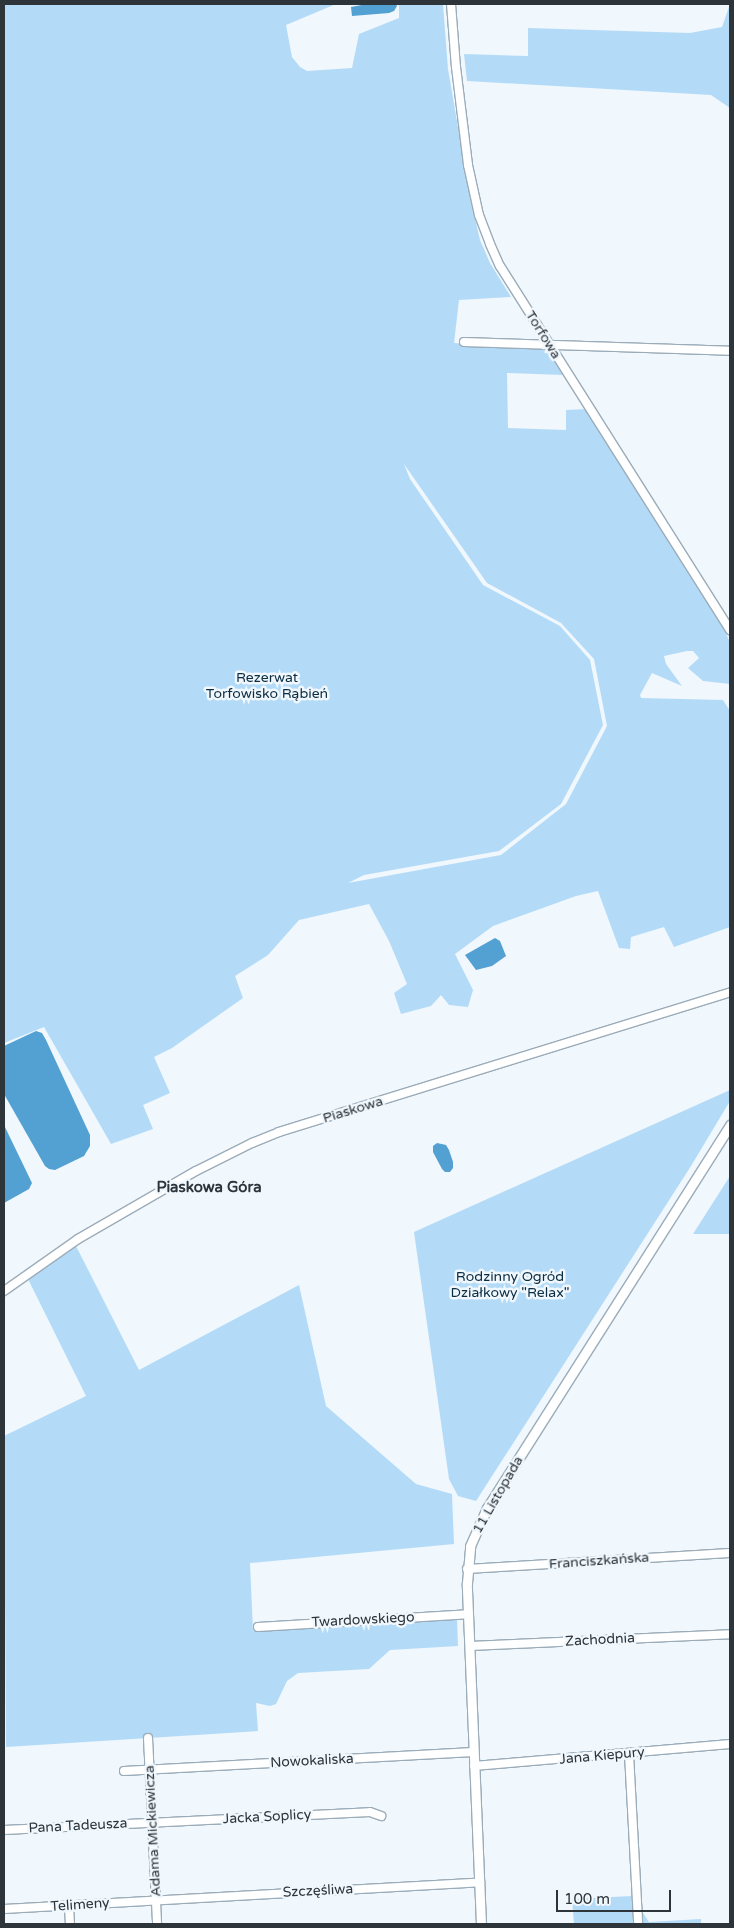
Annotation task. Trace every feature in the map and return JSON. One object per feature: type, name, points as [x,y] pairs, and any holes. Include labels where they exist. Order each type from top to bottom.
[{"type":"street","name":"Torfowa","points":[[450,4],[468,165],[479,215],[500,266],[730,630]]},
{"type":"street","points":[[464,342],[730,352]]},
{"type":"street","name":"Piaskowa","points":[[4,1291],[78,1238],[196,1171],[252,1143],[280,1132],[730,992]]},
{"type":"street","name":"11 Listopada","points":[[481,1924],[468,1614],[467,1569],[470,1546],[487,1508],[730,1125]]},
{"type":"street","name":"Franciszkańska","points":[[467,1569],[730,1553]]},
{"type":"street","name":"Twardowskiego","points":[[258,1627],[468,1614]]},
{"type":"street","name":"Zachodnia","points":[[470,1646],[730,1634]]},
{"type":"street","name":"Adama Mickiewicza","points":[[148,1738],[158,1924]]},
{"type":"street","name":"Jana Kiepury","points":[[474,1766],[730,1744]]},
{"type":"street","name":"Nowokaliska","points":[[124,1771],[473,1752]]},
{"type":"street","points":[[629,1754],[638,1922]]},
{"type":"street","name":"Jacka Soplicy","points":[[152,1822],[370,1812],[381,1816]]},
{"type":"street","name":"Pana Tadeusza","points":[[4,1830],[152,1822]]},
{"type":"street","name":"Szczęśliwa","points":[[156,1900],[480,1882]]},
{"type":"street","name":"Telimeny","points":[[4,1909],[156,1900]]},
{"type":"street","points":[[69,1906],[70,1924]]},
{"type":"green space","name":"Rezerwat Torfowisko Rąbień","points":[[4,4],[336,4],[286,25],[292,57],[300,67],[307,71],[352,68],[359,34],[399,18],[399,4],[443,4],[448,69],[470,197],[480,240],[490,263],[511,297],[459,300],[454,343],[544,348],[564,375],[507,373],[508,428],[566,430],[566,410],[587,409],[726,633],[730,643],[730,684],[703,681],[688,668],[699,658],[693,651],[687,651],[664,656],[666,664],[682,686],[652,673],[640,695],[641,698],[723,700],[730,711],[730,927],[674,947],[664,927],[631,937],[630,949],[619,948],[598,891],[576,896],[493,926],[455,954],[473,990],[468,1007],[449,1005],[441,995],[431,1006],[401,1014],[394,993],[407,984],[389,941],[369,904],[299,920],[268,955],[235,976],[243,998],[172,1048],[154,1057],[170,1093],[143,1105],[153,1129],[111,1144],[44,1027],[4,1043]],"holes":[[[404,464],[487,583],[561,623],[594,659],[607,726],[566,804],[501,855],[348,883],[364,875],[499,851],[561,804],[603,725],[590,660],[560,626],[483,585],[410,479]]]},
{"type":"green space","points":[[730,4],[730,108],[711,95],[467,81],[464,54],[528,56],[528,28],[690,33],[722,27]]},
{"type":"green space","name":"Rodzinny Ogród Działkowy \"Relax\"","points":[[730,1090],[730,1101],[691,1166],[476,1501],[458,1496],[449,1479],[414,1232]]},
{"type":"green space","points":[[730,1176],[730,1234],[693,1234]]},
{"type":"green space","points":[[76,1246],[139,1370],[299,1285],[326,1406],[416,1484],[452,1494],[454,1544],[250,1563],[253,1631],[457,1618],[458,1646],[390,1650],[369,1669],[298,1673],[287,1681],[276,1704],[270,1706],[256,1703],[258,1731],[6,1747],[4,1436],[86,1396],[27,1277]]},
{"type":"green space","points":[[632,1896],[649,1922],[701,1919],[701,1924],[574,1924],[572,1899]]},
{"type":"water","points":[[367,4],[396,4],[397,6],[394,11],[389,13],[352,16],[351,7]]},
{"type":"water","points":[[495,938],[500,941],[506,956],[492,966],[476,970],[465,955]]},
{"type":"water","points":[[36,1031],[42,1033],[46,1040],[90,1135],[90,1146],[84,1156],[55,1170],[45,1166],[4,1094],[4,1046]]},
{"type":"water","points":[[4,1125],[32,1183],[29,1189],[4,1203]]},
{"type":"water","points":[[437,1143],[446,1145],[449,1150],[453,1162],[453,1168],[450,1172],[445,1172],[442,1169],[433,1152],[433,1146]]},
{"type":"district","name":"Piaskowa Góra","points":[[209,1188]]}]
